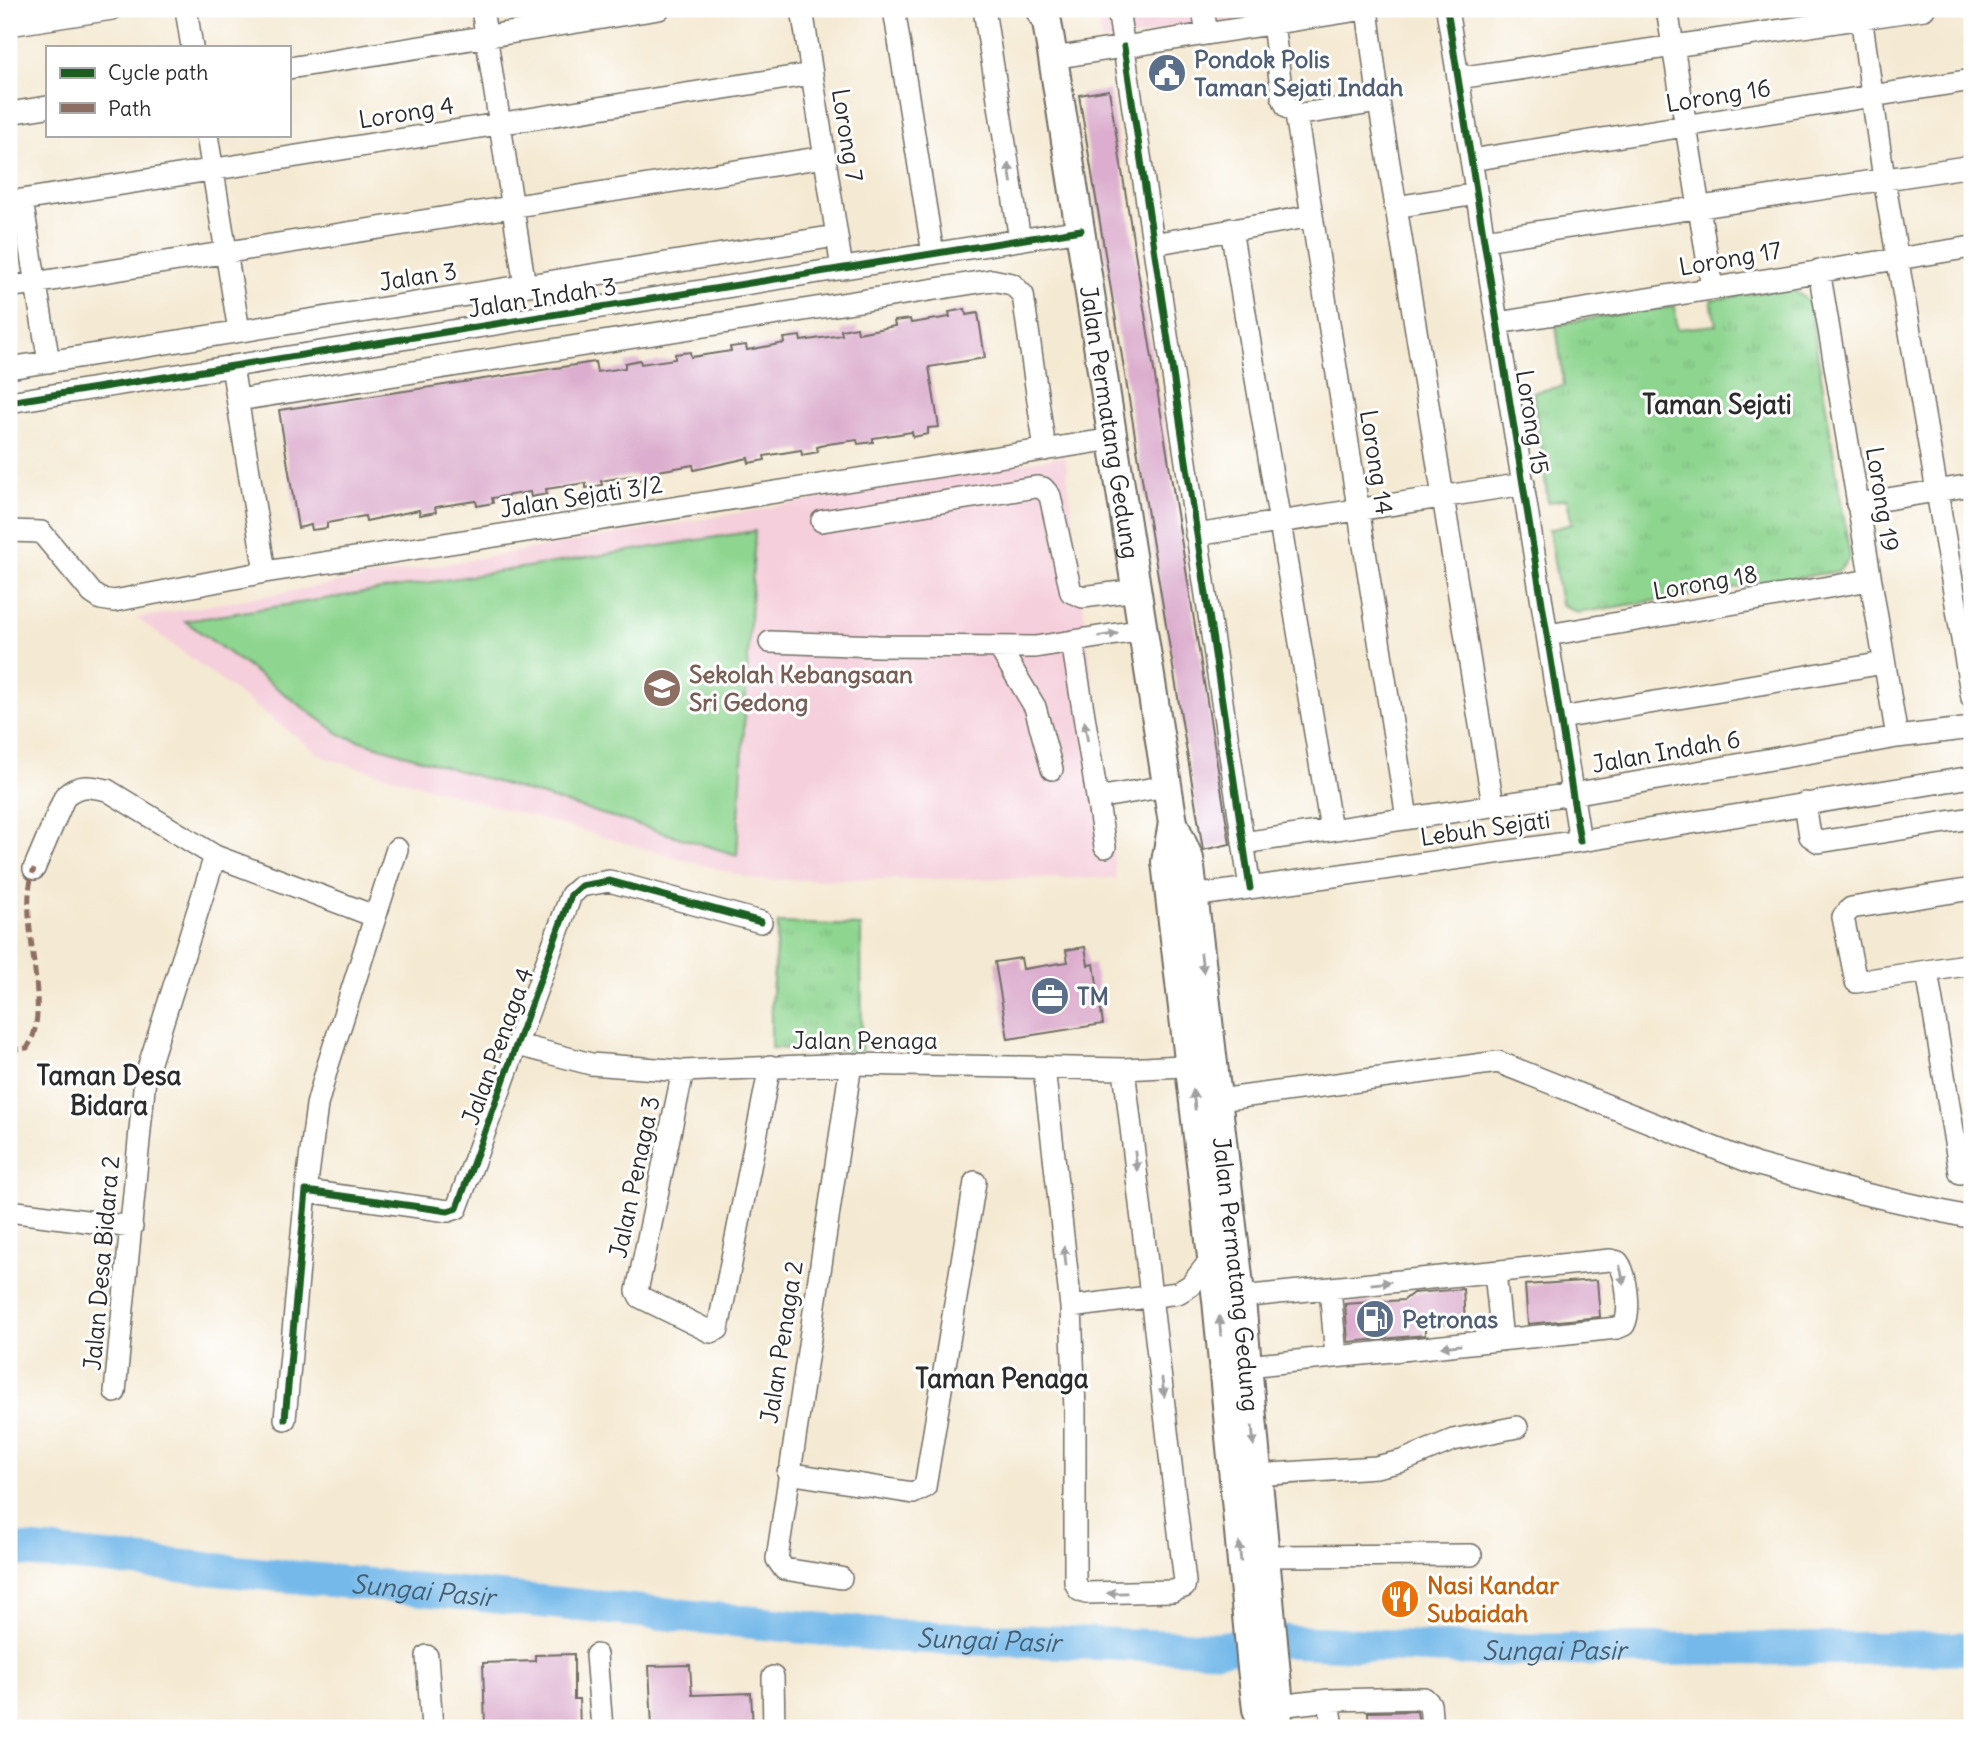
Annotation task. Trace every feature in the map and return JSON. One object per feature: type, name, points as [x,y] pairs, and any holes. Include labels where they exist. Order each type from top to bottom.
[{"type":"main road","name":"Jalan Permatang Gedung","points":[[1046,13],[1173,823],[1166,862],[1182,897],[1202,1065],[1212,1258],[1259,1620],[1269,1718]]},
{"type":"main road","name":"Jalan Permatang Gedung","points":[[1202,1065],[1219,1100],[1240,1297],[1264,1556],[1259,1620]]},
{"type":"street","points":[[9,25],[112,9]]},
{"type":"street","points":[[186,9],[192,46]]},
{"type":"street","points":[[482,9],[525,286]]},
{"type":"street","points":[[290,68],[659,9]]},
{"type":"street","name":"Lorong 7","points":[[802,9],[842,269]]},
{"type":"street","points":[[894,9],[933,254]]},
{"type":"street","points":[[984,9],[1020,240]]},
{"type":"street","points":[[1118,9],[1250,888]]},
{"type":"street","points":[[1203,9],[1206,34]]},
{"type":"street","points":[[1053,58],[1206,34],[1281,18],[1366,9],[1395,207],[1493,805]]},
{"type":"street","name":"Lorong 15","points":[[1447,9],[1580,841]]},
{"type":"street","points":[[1667,9],[1712,288]]},
{"type":"street","points":[[1458,78],[1861,14],[1924,9]]},
{"type":"street","points":[[1861,14],[1884,179],[1972,698]]},
{"type":"street","name":"Lorong 14","points":[[1281,18],[1282,96],[1287,107],[1296,114],[1408,818]]},
{"type":"street","name":"Lorong 4","points":[[16,202],[812,74]]},
{"type":"street","name":"Lorong 16","points":[[1471,160],[1972,80]]},
{"type":"street","points":[[1296,114],[1379,102]]},
{"type":"street","points":[[9,113],[46,107]]},
{"type":"street","points":[[207,136],[239,331]]},
{"type":"street","points":[[9,287],[824,157]]},
{"type":"street","points":[[1484,240],[1972,166]]},
{"type":"street","points":[[1395,207],[1477,194]]},
{"type":"street","points":[[16,202],[36,283],[49,362]]},
{"type":"street","points":[[1153,244],[1312,216]]},
{"type":"street","points":[[1231,229],[1331,829]]},
{"type":"street","name":"Jalan Indah 3","points":[[9,401],[1081,230]]},
{"type":"street","name":"Jalan 3","points":[[9,368],[836,236]]},
{"type":"street","name":"Lorong 17","points":[[1498,323],[1972,247]]},
{"type":"street","name":"Lorong 19","points":[[1819,270],[1897,737]]},
{"type":"street","points":[[238,400],[992,280],[1012,284],[1023,295],[1045,450]]},
{"type":"street","points":[[232,366],[265,572]]},
{"type":"street","name":"Jalan Sejati 3/2","points":[[9,531],[31,530],[41,533],[92,593],[101,599],[114,601],[265,572],[1113,439]]},
{"type":"street","points":[[1196,535],[1524,484]]},
{"type":"street","points":[[1857,504],[1972,485]]},
{"type":"street","points":[[821,521],[1043,488],[1050,496],[1071,592],[1083,597],[1137,590]]},
{"type":"street","name":"Lorong 18","points":[[1548,635],[1870,580]]},
{"type":"street","points":[[770,642],[1035,647],[1143,630]]},
{"type":"street","points":[[1072,641],[1105,847]]},
{"type":"street","points":[[999,647],[1035,708],[1052,769]]},
{"type":"street","points":[[1561,718],[1884,663]]},
{"type":"street","name":"Jalan Indah 6","points":[[1243,843],[1572,794],[1897,737],[1972,728]]},
{"type":"street","name":"Lebuh Sejati","points":[[1182,897],[1580,841],[1972,777]]},
{"type":"street","points":[[34,869],[65,796],[74,789],[89,786],[107,790],[215,856],[374,916]]},
{"type":"street","points":[[1097,798],[1167,786]]},
{"type":"street","points":[[1805,803],[1810,836],[1819,842],[1972,818]]},
{"type":"street","points":[[285,1419],[306,1191],[317,1105],[397,849]]},
{"type":"street","name":"Jalan Desa Bidara 2","points":[[115,1392],[145,1078],[215,856]]},
{"type":"street","name":"Jalan Penaga 4","points":[[306,1191],[448,1211],[457,1208],[571,895],[581,886],[609,881],[761,922]]},
{"type":"street","points":[[1972,890],[1846,911],[1843,916],[1856,982],[1972,964]]},
{"type":"street","points":[[1927,971],[1960,1173]]},
{"type":"street","name":"Jalan Penaga","points":[[518,1045],[592,1064],[683,1071],[851,1064],[1124,1069],[1202,1065]]},
{"type":"street","points":[[1219,1100],[1498,1062],[1755,1164],[1856,1192],[1972,1218]]},
{"type":"street","name":"Jalan Penaga 2","points":[[841,1578],[779,1565],[788,1473],[851,1064]]},
{"type":"street","name":"Jalan Penaga 3","points":[[683,1071],[637,1287],[638,1294],[711,1332],[718,1329],[770,1066]]},
{"type":"street","points":[[1044,1068],[1071,1307],[1075,1387],[1075,1582],[1079,1590],[1086,1593],[1173,1591],[1184,1587],[1185,1576],[1124,1069]]},
{"type":"street","points":[[788,1473],[913,1493],[925,1487],[975,1182]]},
{"type":"street","points":[[9,1211],[132,1227]]},
{"type":"street","points":[[1071,1307],[1178,1293],[1191,1285],[1212,1258]]},
{"type":"street","points":[[1240,1297],[1614,1260],[1623,1269],[1627,1321],[1621,1328],[1247,1366]]},
{"type":"street","points":[[1495,1272],[1502,1340]]},
{"type":"street","points":[[1330,1288],[1336,1357]]},
{"type":"street","points":[[1256,1475],[1376,1467],[1402,1461],[1453,1440],[1517,1427]]},
{"type":"street","points":[[1264,1556],[1471,1555]]},
{"type":"street","points":[[596,1655],[602,1728]]},
{"type":"street","points":[[427,1656],[432,1728]]},
{"type":"street","points":[[773,1677],[774,1728]]},
{"type":"street","points":[[1269,1718],[1329,1700],[1424,1698],[1430,1704],[1433,1728]]},
{"type":"street","points":[[1329,1700],[1333,1728]]},
{"type":"shaded area","points":[[1096,9],[1312,9],[1101,42]]},
{"type":"shaded area","name":"Sekolah Kebangsaan Sri Gedong","points":[[1065,456],[1116,878],[756,880],[325,758],[137,618]]},
{"type":"green space","points":[[1789,288],[1809,300],[1850,557],[1839,571],[1578,613],[1561,604],[1549,530],[1572,524],[1567,499],[1548,502],[1533,392],[1564,386],[1556,324],[1675,306],[1677,329],[1716,325],[1711,300]]},
{"type":"green space","points":[[755,531],[737,855],[341,735],[185,621]]},
{"type":"green space","points":[[778,923],[861,926],[862,1051],[771,1048],[771,1005]]},
{"type":"building","points":[[1109,90],[1230,844],[1203,850],[1079,95]]},
{"type":"building","points":[[965,309],[966,315],[978,313],[985,358],[929,367],[939,427],[928,428],[928,434],[913,437],[912,432],[873,438],[873,442],[858,444],[857,440],[828,444],[817,447],[818,452],[802,455],[801,450],[764,456],[765,460],[749,463],[748,458],[694,470],[693,465],[652,472],[653,478],[637,480],[636,475],[601,481],[602,485],[586,488],[586,483],[546,489],[547,494],[531,497],[530,492],[492,498],[493,503],[477,506],[476,501],[435,507],[436,512],[420,515],[419,510],[366,521],[365,516],[327,523],[327,528],[312,530],[311,525],[298,528],[279,410],[595,362],[597,372],[625,368],[625,363],[640,360],[641,364],[675,359],[675,354],[690,352],[691,357],[731,351],[730,347],[746,345],[747,350],[785,343],[784,338],[800,336],[801,341],[842,335],[841,330],[857,327],[858,333],[895,326],[894,321],[910,319],[911,323],[950,317],[949,312]]},
{"type":"building","name":"TM","points":[[1085,947],[1088,965],[1094,964],[1103,1024],[1008,1039],[995,962],[1021,958],[1023,969],[1068,962],[1066,950]]},
{"type":"building","points":[[1597,1280],[1600,1317],[1528,1324],[1525,1285]]},
{"type":"building","points":[[1463,1289],[1465,1323],[1425,1326],[1425,1335],[1348,1342],[1345,1304],[1404,1300],[1413,1293]]},
{"type":"building","points":[[574,1654],[574,1699],[579,1699],[580,1728],[485,1728],[483,1663],[535,1661],[535,1655]]},
{"type":"building","points":[[690,1665],[692,1695],[751,1693],[753,1728],[652,1728],[649,1666]]},
{"type":"building","points":[[1417,1711],[1419,1728],[1369,1728],[1368,1712]]},
{"type":"waterway","name":"Sungai Pasir","points":[[9,1549],[891,1636],[1217,1648],[1283,1641],[1481,1650],[1972,1648]]},
{"type":"marked path","points":[[9,1050],[27,1048],[35,1031],[37,987],[29,912],[29,889],[34,869]]},
{"type":"cycle path","points":[[1447,9],[1580,841]]},
{"type":"cycle path","points":[[1124,47],[1250,888]]},
{"type":"cycle path","points":[[9,402],[1081,230]]},
{"type":"cycle path","points":[[285,1419],[306,1191],[448,1211],[457,1208],[571,895],[581,886],[609,881],[761,922]]},
{"type":"place","name":"Pondok Polis Taman Sejati Indah","points":[[1167,73]]},
{"type":"place","name":"Sekolah Kebangsaan Sri Gedong","points":[[662,688]]},
{"type":"place","name":"TM","points":[[1050,996]]},
{"type":"place","name":"Petronas","points":[[1375,1319]]},
{"type":"place","name":"Nasi Kandar Subaidah","points":[[1400,1599]]},
{"type":"district","name":"Taman Sejati","points":[[1717,404]]},
{"type":"district","name":"Taman Desa Bidara","points":[[109,1090]]},
{"type":"district","name":"Taman Penaga","points":[[1002,1378]]}]
